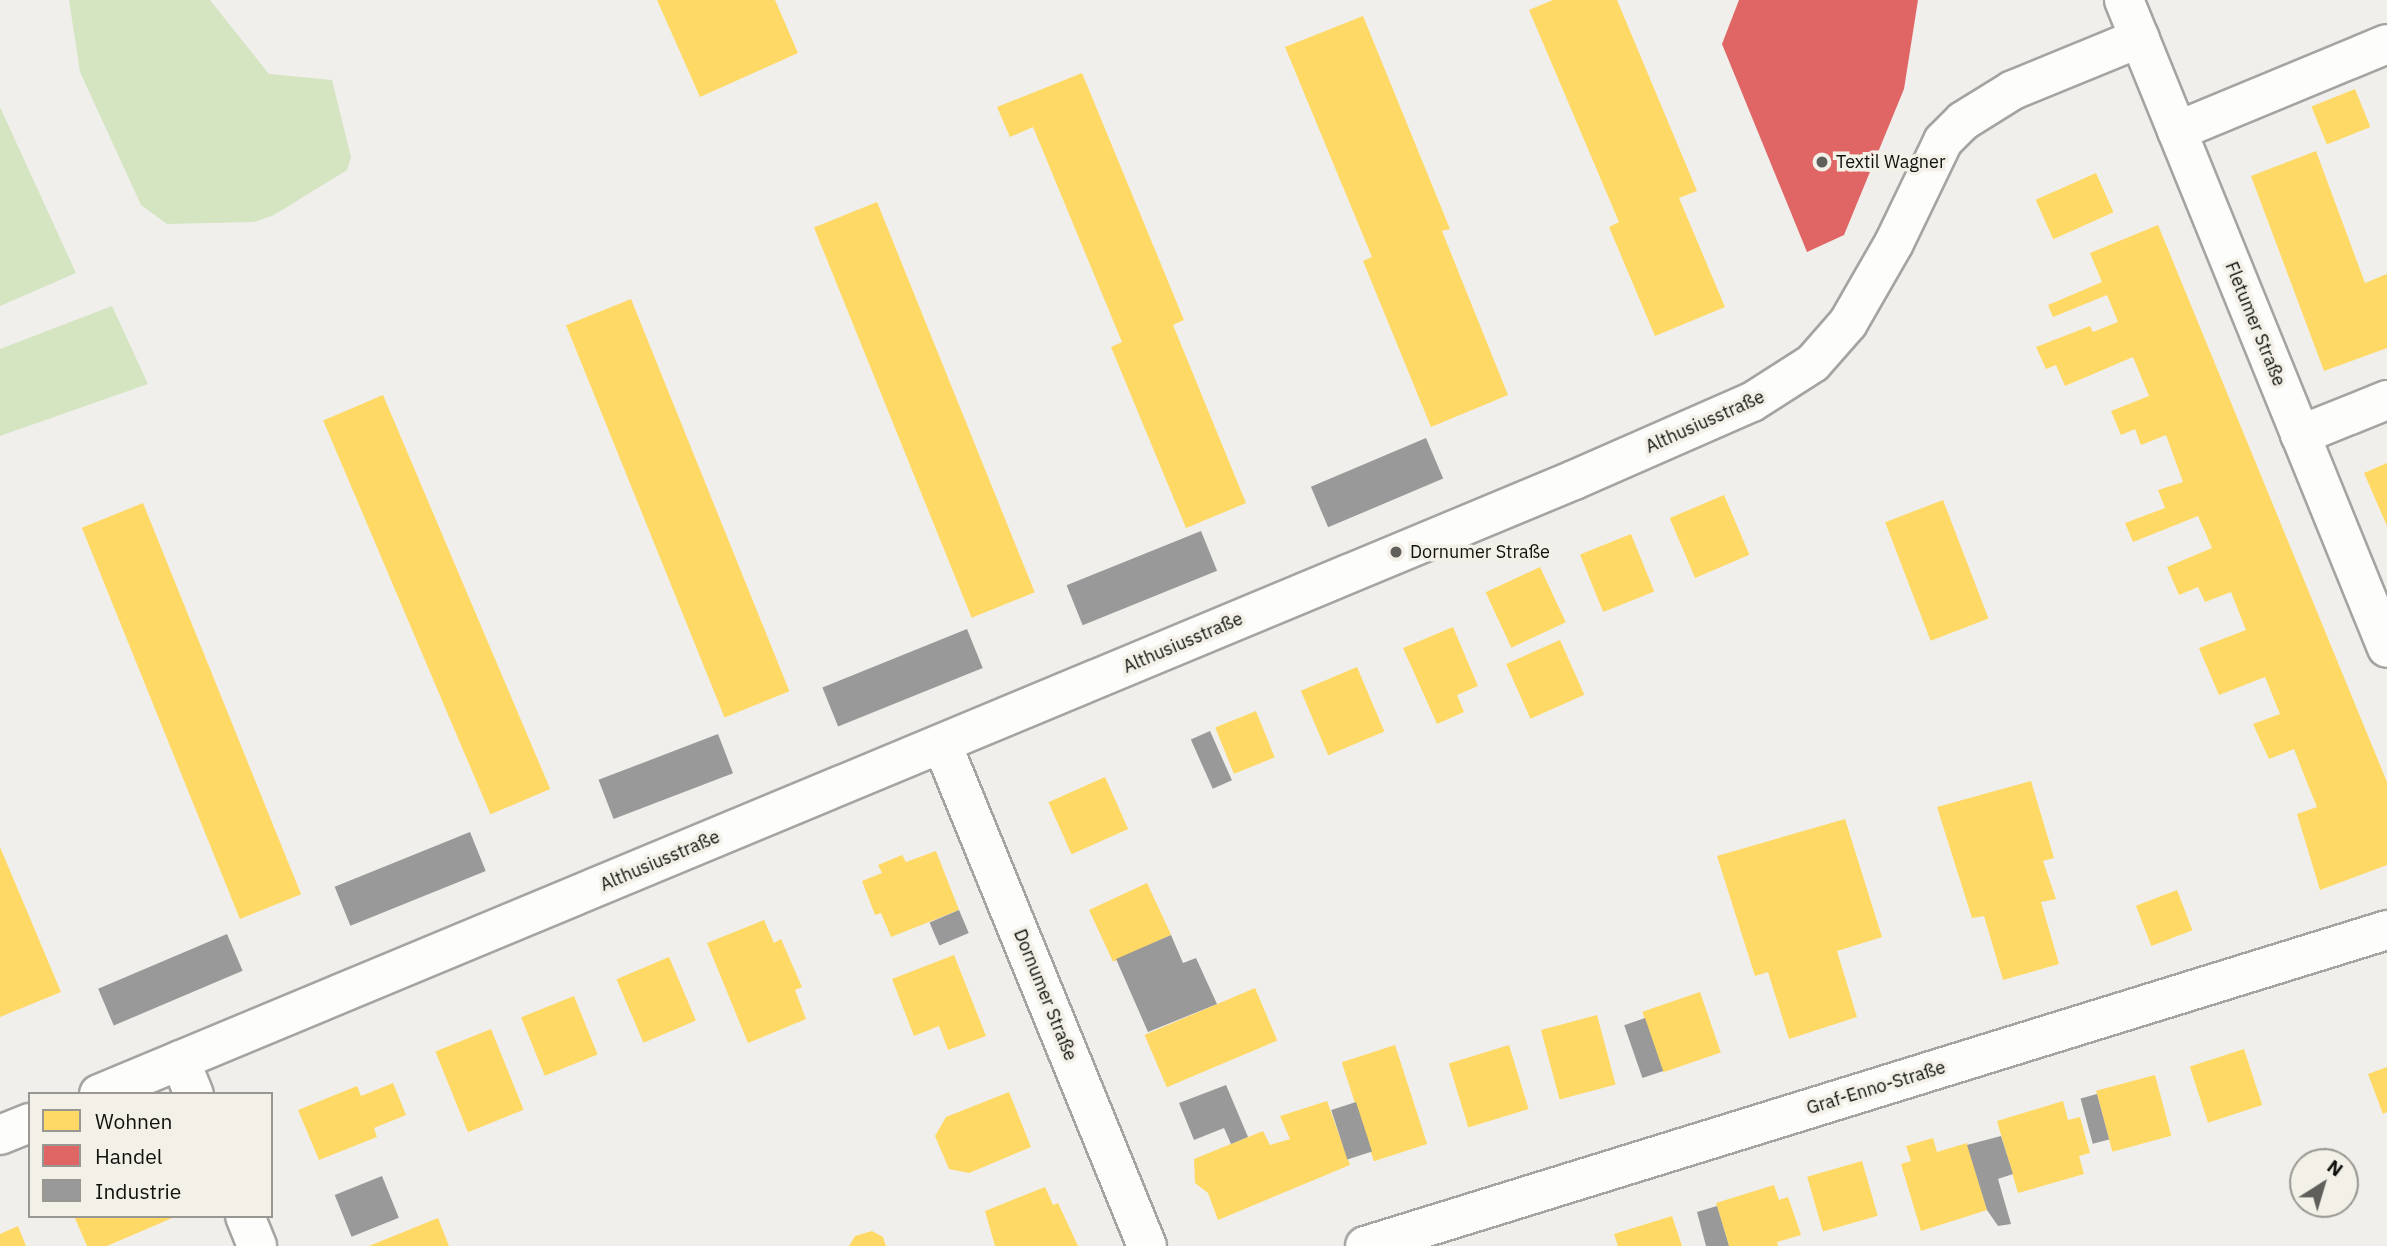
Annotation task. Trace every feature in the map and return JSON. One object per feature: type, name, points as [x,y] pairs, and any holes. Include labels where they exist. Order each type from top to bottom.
[{"type":"street","name":"Fletumer Straße","points":[[2124,0],[2387,648]]},
{"type":"street","name":"Althusiusstraße","points":[[109,1092],[187,1077],[942,744],[1574,480],[1783,385],[1813,363],[1848,323],[1894,243],[1942,141],[1986,104],[2140,38]]},
{"type":"street","points":[[2178,131],[2387,44]]},
{"type":"street","points":[[2300,435],[2387,400]]},
{"type":"street","name":"Dornumer Straße","points":[[942,744],[1147,1246]]},
{"type":"street","name":"Graf-Enno-Straße","points":[[1365,1246],[2387,930]]},
{"type":"street","points":[[0,1135],[28,1124]]},
{"type":"street","points":[[246,1218],[257,1246]]},
{"type":"green space","points":[[69,0],[210,0],[269,74],[332,80],[351,157],[347,170],[274,215],[254,222],[167,224],[141,205],[80,72]]},
{"type":"green space","points":[[0,107],[76,273],[0,306]]},
{"type":"green space","points":[[112,306],[148,384],[0,436],[0,349]]},
{"type":"building: Wohnen","points":[[657,0],[775,0],[798,53],[700,97]]},
{"type":"building: Wohnen","points":[[1553,0],[1617,0],[1697,191],[1679,198],[1725,307],[1655,336],[1609,227],[1619,222],[1529,10]]},
{"type":"building: Wohnen","points":[[1363,16],[1450,229],[1442,231],[1508,395],[1431,427],[1363,261],[1372,257],[1285,47]]},
{"type":"building: Wohnen","points":[[1082,73],[1184,320],[1173,325],[1246,503],[1186,528],[1111,347],[1122,342],[1033,127],[1010,137],[997,107]]},
{"type":"building: Wohnen","points":[[2355,89],[2370,127],[2327,145],[2311,107]]},
{"type":"building: Wohnen","points":[[2316,151],[2365,283],[2387,274],[2387,348],[2324,371],[2251,176]]},
{"type":"building: Wohnen","points":[[2096,173],[2113,212],[2053,239],[2036,200]]},
{"type":"building: Wohnen","points":[[877,202],[1035,592],[972,618],[814,227]]},
{"type":"building: Wohnen","points":[[2158,225],[2387,782],[2387,865],[2320,890],[2297,814],[2317,807],[2294,749],[2269,759],[2253,724],[2280,714],[2265,677],[2219,695],[2199,648],[2246,630],[2231,592],[2205,602],[2198,587],[2179,595],[2167,567],[2212,548],[2198,516],[2133,542],[2125,523],[2165,508],[2158,490],[2183,482],[2166,435],[2141,445],[2135,429],[2121,435],[2111,411],[2149,396],[2133,357],[2065,386],[2056,365],[2046,369],[2036,347],[2090,326],[2093,332],[2118,322],[2107,295],[2053,317],[2048,305],[2102,282],[2090,253]]},
{"type":"building: Wohnen","points":[[631,299],[789,691],[725,717],[566,325]]},
{"type":"building: Wohnen","points":[[383,395],[550,789],[490,814],[323,420]]},
{"type":"building: Wohnen","points":[[2387,463],[2387,526],[2364,473]]},
{"type":"building: Wohnen","points":[[1724,495],[1749,555],[1695,578],[1670,518]]},
{"type":"building: Wohnen","points":[[1943,500],[1989,619],[1931,641],[1885,522]]},
{"type":"building: Wohnen","points":[[143,503],[301,894],[240,919],[82,528]]},
{"type":"building: Wohnen","points":[[1631,534],[1654,591],[1603,612],[1580,555]]},
{"type":"building: Wohnen","points":[[1540,567],[1566,622],[1511,648],[1486,592]]},
{"type":"building: Wohnen","points":[[1453,627],[1478,686],[1457,695],[1464,712],[1437,724],[1403,648]]},
{"type":"building: Wohnen","points":[[1560,640],[1584,695],[1531,719],[1506,664]]},
{"type":"building: Wohnen","points":[[1357,667],[1384,731],[1328,755],[1301,691]]},
{"type":"building: Wohnen","points":[[1256,711],[1275,757],[1234,774],[1215,727]]},
{"type":"building: Wohnen","points":[[1105,777],[1128,829],[1072,854],[1048,802]]},
{"type":"building: Wohnen","points":[[2031,781],[2054,858],[2043,861],[2056,899],[2041,902],[2059,964],[2003,980],[1984,916],[1972,918],[1937,807]]},
{"type":"building: Wohnen","points":[[1845,819],[1882,937],[1837,951],[1857,1017],[1789,1039],[1768,972],[1755,976],[1717,856]]},
{"type":"building: Wohnen","points":[[0,847],[61,992],[0,1017]]},
{"type":"building: Wohnen","points":[[936,851],[959,910],[891,937],[881,913],[875,915],[862,881],[882,873],[878,865],[902,855],[906,862]]},
{"type":"building: Wohnen","points":[[1147,883],[1171,935],[1113,962],[1089,910]]},
{"type":"building: Wohnen","points":[[2177,890],[2192,930],[2151,946],[2136,906]]},
{"type":"building: Wohnen","points":[[764,920],[774,943],[781,939],[802,987],[795,990],[806,1019],[748,1043],[707,943]]},
{"type":"building: Wohnen","points":[[954,955],[986,1036],[948,1050],[939,1026],[914,1036],[892,979]]},
{"type":"building: Wohnen","points":[[669,957],[696,1021],[643,1043],[617,979]]},
{"type":"building: Wohnen","points":[[1255,988],[1277,1040],[1167,1087],[1145,1035]]},
{"type":"building: Wohnen","points":[[1700,992],[1721,1053],[1663,1072],[1642,1012]]},
{"type":"building: Wohnen","points":[[574,996],[598,1054],[545,1076],[521,1017]]},
{"type":"building: Wohnen","points":[[1597,1015],[1616,1085],[1560,1100],[1541,1030]]},
{"type":"building: Wohnen","points":[[491,1029],[524,1110],[468,1132],[435,1051]]},
{"type":"building: Wohnen","points":[[1395,1045],[1427,1144],[1374,1161],[1342,1062]]},
{"type":"building: Wohnen","points":[[1509,1045],[1529,1109],[1468,1127],[1449,1063]]},
{"type":"building: Wohnen","points":[[2244,1049],[2262,1105],[2208,1123],[2190,1067]]},
{"type":"building: Wohnen","points":[[2387,1067],[2387,1112],[2383,1114],[2368,1074]]},
{"type":"building: Wohnen","points":[[2155,1075],[2171,1136],[2112,1152],[2096,1091]]},
{"type":"building: Wohnen","points":[[393,1083],[406,1115],[374,1128],[377,1137],[319,1160],[298,1110],[357,1086],[361,1096]]},
{"type":"building: Wohnen","points":[[1009,1092],[1031,1147],[969,1173],[949,1169],[935,1136],[946,1117]]},
{"type":"building: Wohnen","points":[[1327,1101],[1350,1165],[1218,1220],[1208,1193],[1195,1183],[1194,1159],[1263,1131],[1270,1145],[1290,1139],[1280,1116]]},
{"type":"building: Wohnen","points":[[2063,1101],[2068,1120],[2080,1117],[2090,1153],[2079,1156],[2084,1174],[2018,1193],[1997,1121]]},
{"type":"building: Wohnen","points":[[1933,1138],[1937,1152],[1967,1143],[1987,1210],[1921,1231],[1901,1164],[1911,1161],[1906,1146]]},
{"type":"building: Wohnen","points":[[1862,1161],[1878,1216],[1823,1232],[1807,1177]]},
{"type":"building: Wohnen","points":[[1774,1185],[1779,1200],[1788,1197],[1801,1235],[1777,1242],[1778,1246],[1729,1246],[1716,1203]]},
{"type":"building: Wohnen","points":[[1045,1187],[1053,1205],[1058,1203],[1078,1246],[995,1246],[985,1211]]},
{"type":"building: Wohnen","points":[[1672,1216],[1682,1246],[1618,1246],[1614,1234]]},
{"type":"building: Wohnen","points":[[75,1218],[172,1218],[107,1246],[87,1246]]},
{"type":"building: Wohnen","points":[[438,1218],[449,1246],[369,1246]]},
{"type":"building: Wohnen","points":[[18,1226],[26,1246],[0,1246],[0,1234]]},
{"type":"building: Wohnen","points":[[872,1231],[883,1237],[886,1246],[849,1246],[855,1236]]},
{"type":"building: Handel","name":"Textil Wagner","points":[[1739,0],[1918,0],[1904,89],[1844,235],[1807,252],[1722,44]]},
{"type":"building: Industrie","points":[[1426,438],[1443,479],[1328,527],[1311,487]]},
{"type":"building: Industrie","points":[[1201,531],[1217,571],[1083,625],[1067,585]]},
{"type":"building: Industrie","points":[[967,629],[983,668],[838,726],[822,687]]},
{"type":"building: Industrie","points":[[1210,731],[1232,780],[1213,789],[1191,740]]},
{"type":"building: Industrie","points":[[718,734],[733,773],[614,819],[599,780]]},
{"type":"building: Industrie","points":[[470,832],[486,871],[350,926],[335,887]]},
{"type":"building: Industrie","points":[[959,910],[969,933],[939,946],[930,923]]},
{"type":"building: Industrie","points":[[227,934],[243,971],[114,1026],[98,989]]},
{"type":"building: Industrie","points":[[1171,935],[1183,963],[1196,958],[1217,1004],[1148,1032],[1116,959]]},
{"type":"building: Industrie","points":[[1645,1018],[1663,1071],[1642,1078],[1624,1025]]},
{"type":"building: Industrie","points":[[1226,1085],[1248,1137],[1231,1144],[1224,1128],[1194,1140],[1179,1103]]},
{"type":"building: Industrie","points":[[2097,1094],[2109,1139],[2093,1144],[2081,1098]]},
{"type":"building: Industrie","points":[[1356,1102],[1372,1151],[1347,1159],[1331,1110]]},
{"type":"building: Industrie","points":[[2001,1136],[2013,1174],[1998,1179],[2011,1224],[1998,1226],[1987,1210],[1967,1145]]},
{"type":"building: Industrie","points":[[382,1176],[399,1218],[352,1237],[335,1195]]},
{"type":"building: Industrie","points":[[1717,1206],[1729,1246],[1706,1246],[1697,1212]]},
{"type":"place","name":"Textil Wagner","points":[[1822,162]]},
{"type":"place","name":"Dornumer Straße","points":[[1396,552]]}]
